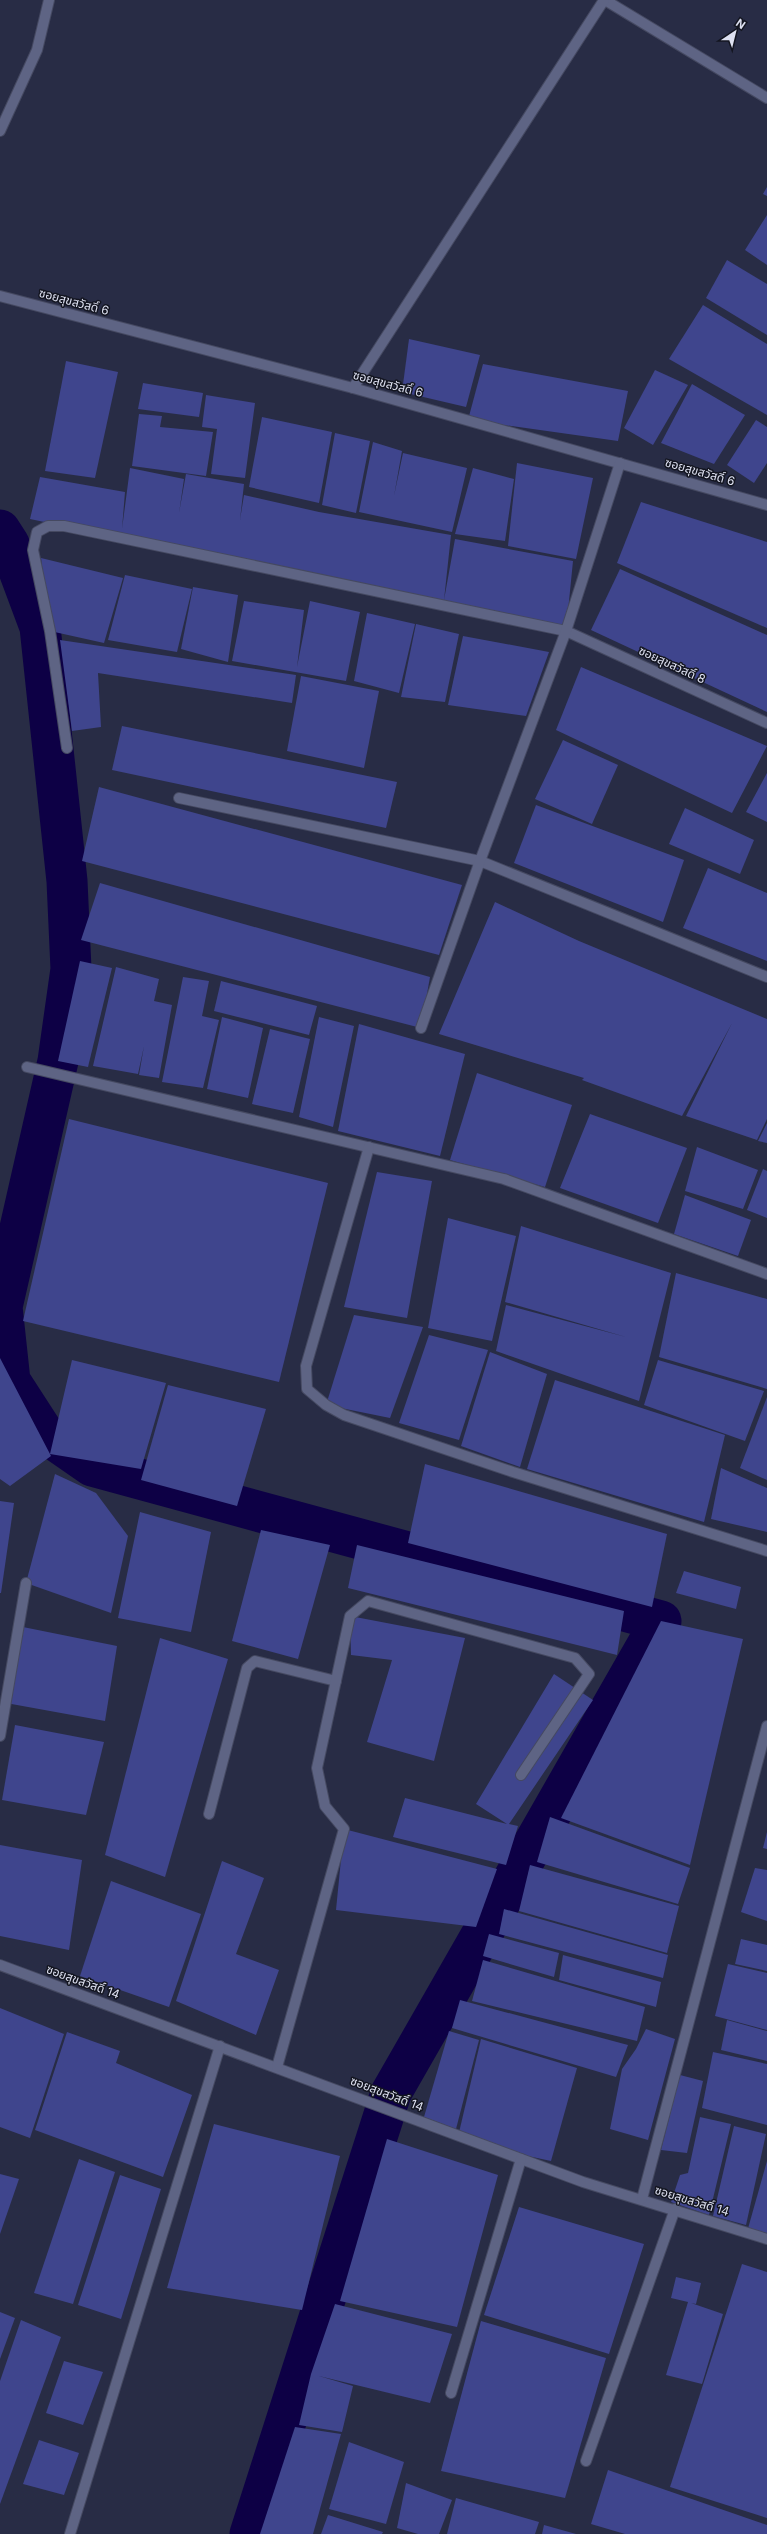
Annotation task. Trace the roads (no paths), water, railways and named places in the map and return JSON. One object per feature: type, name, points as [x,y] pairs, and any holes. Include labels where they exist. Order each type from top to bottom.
[{"type":"street","points":[[0,131],[36,50],[49,0]]},
{"type":"street","points":[[353,388],[604,0],[767,98]]},
{"type":"street","name":"ซอยสุขสวัสดิ์ 6","points":[[0,296],[353,388],[767,505]]},
{"type":"street","points":[[421,1028],[480,861],[566,631],[620,464]]},
{"type":"street","name":"ซอยสุขสวัสดิ์ 8","points":[[67,748],[50,631],[33,550],[38,532],[48,526],[64,526],[566,631],[767,723]]},
{"type":"street","points":[[179,798],[480,861],[767,977]]},
{"type":"street","points":[[31,1068],[504,1179],[767,1274]]},
{"type":"street","points":[[369,1147],[306,1366],[307,1389],[326,1405],[344,1415],[520,1474],[767,1551]]},
{"type":"street","points":[[0,1736],[26,1583]]},
{"type":"street","points":[[277,2067],[344,1829],[325,1806],[317,1768],[350,1616],[368,1601],[575,1658],[589,1674],[521,1775]]},
{"type":"street","points":[[209,1814],[247,1668],[255,1661],[336,1681]]},
{"type":"street","points":[[642,2199],[767,1726]]},
{"type":"street","name":"ซอยสุขสวัสดิ์ 14","points":[[0,1965],[364,2099],[583,2182],[675,2209],[767,2239]]},
{"type":"street","points":[[70,2534],[220,2046]]},
{"type":"street","points":[[451,2393],[521,2159]]},
{"type":"street","points":[[586,2461],[675,2209]]},
{"type":"waterway","points":[[0,530],[9,544],[40,627],[67,881],[71,969],[58,1061],[2,1307],[10,1381],[43,1432],[92,1466],[661,1621],[391,2093],[250,2534]]}]
